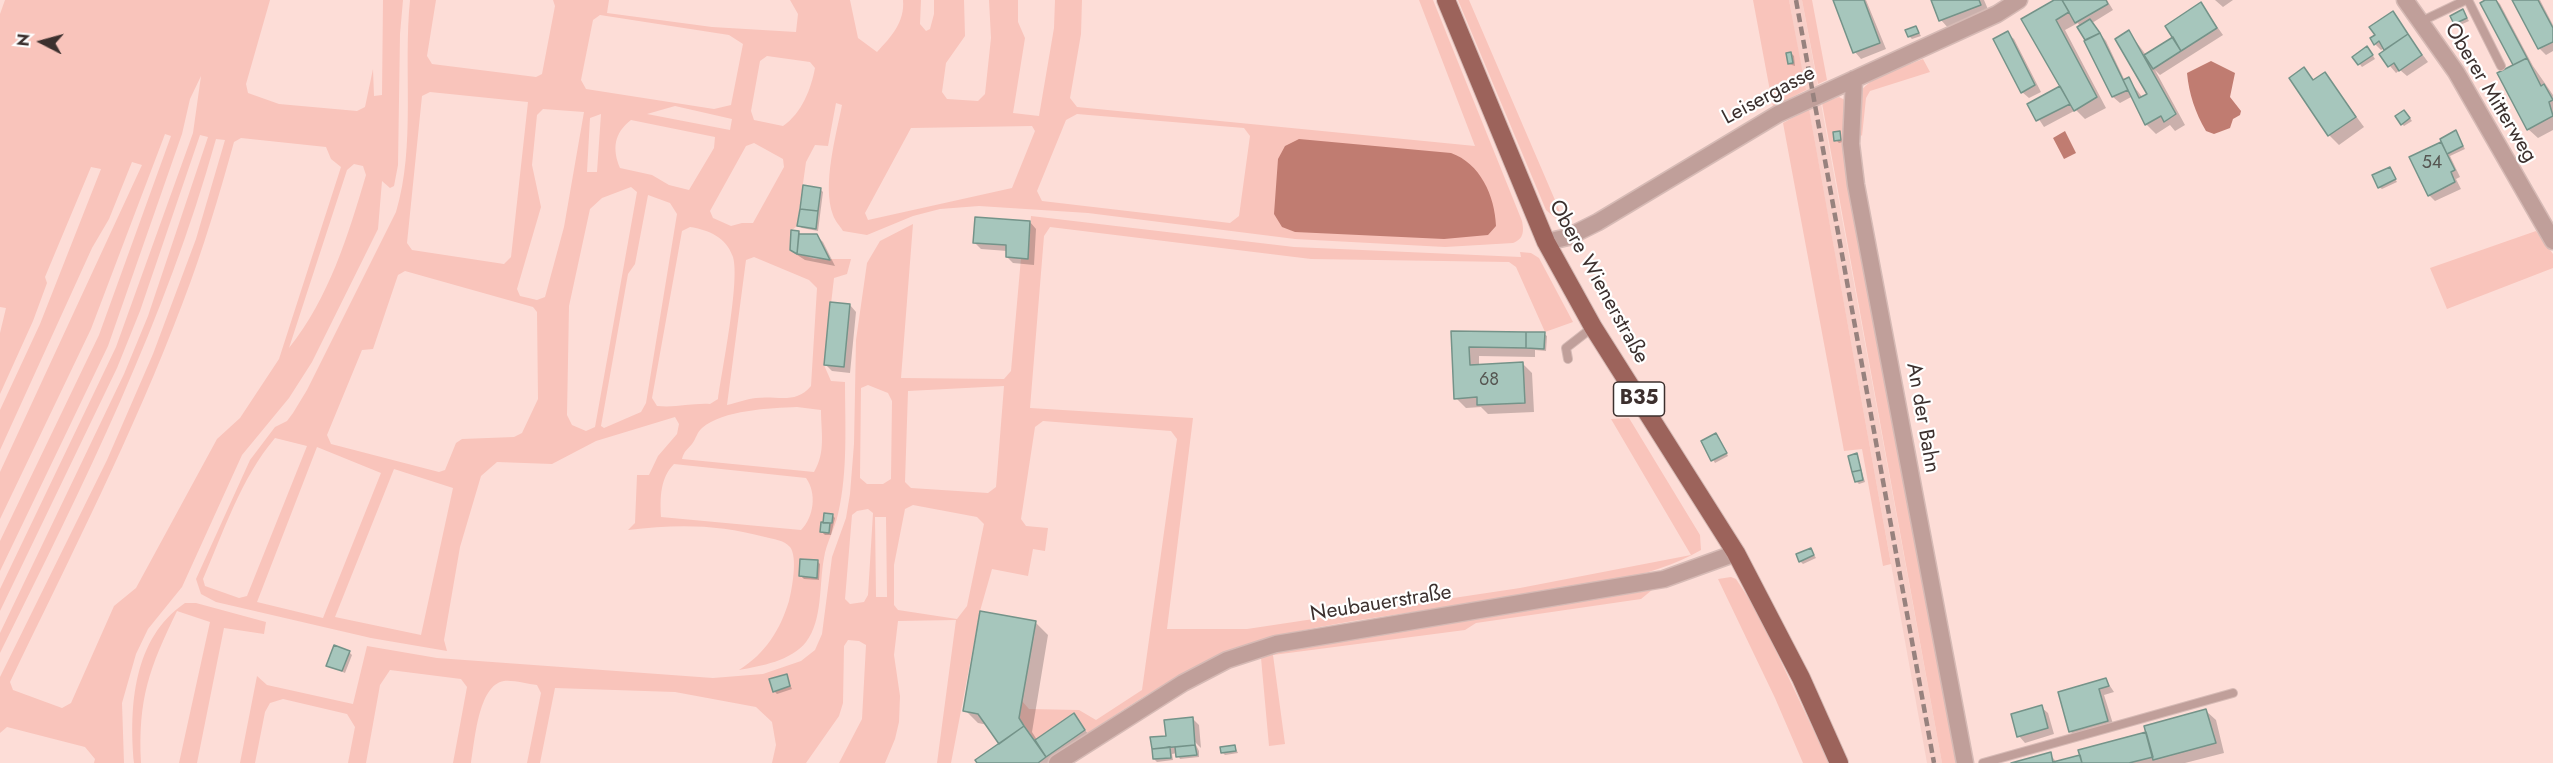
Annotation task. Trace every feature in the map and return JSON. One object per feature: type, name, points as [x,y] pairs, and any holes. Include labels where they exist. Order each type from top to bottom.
[{"type":"main road","name":"Obere Wienerstraße","points":[[1446,0],[1546,242],[1593,327],[1736,553],[1801,678],[1839,763]]},
{"type":"street","name":"Leisergasse","points":[[1546,242],[1568,237],[1598,222],[1778,114],[1854,79],[1994,7],[2019,0]]},
{"type":"street","name":"Oberer Mitterweg","points":[[2405,0],[2456,72],[2553,241]]},
{"type":"street","name":"An der Bahn","points":[[1854,79],[1851,144],[1856,185],[1965,763]]},
{"type":"street","name":"Neubauerstraße","points":[[1057,763],[1182,683],[1227,660],[1276,644],[1572,597],[1664,579],[1736,553]]},
{"type":"lane","points":[[2420,22],[2467,0],[2501,66]]},
{"type":"lane","points":[[1568,359],[1566,348],[1593,327]]},
{"type":"lane","points":[[1983,763],[2233,693]]},
{"type":"shaded area","points":[[5,0],[270,0],[246,84],[248,93],[279,104],[357,111],[365,107],[373,69],[374,96],[382,95],[383,0],[403,0],[400,34],[398,165],[394,186],[390,188],[382,181],[378,229],[312,362],[289,398],[242,455],[182,587],[148,629],[136,654],[122,703],[124,763],[94,763],[95,759],[85,747],[7,727],[0,733],[0,677],[107,460],[153,354],[196,239],[225,140],[216,139],[173,272],[120,401],[62,528],[0,653],[0,633],[124,374],[148,316],[208,137],[200,135],[140,311],[117,368],[0,611],[0,589],[116,347],[193,133],[201,76],[190,99],[182,134],[108,346],[0,571],[0,541],[99,335],[171,136],[165,134],[91,329],[0,519],[0,472],[142,165],[132,162],[109,219],[92,248],[0,450],[0,410],[40,324],[101,169],[91,167],[45,277],[47,283],[33,321],[0,394],[0,333],[6,308],[0,307],[0,14]],"holes":[[[241,138],[326,147],[331,159],[341,167],[279,359],[240,418],[217,439],[136,588],[114,606],[71,703],[62,708],[13,690],[10,682],[144,399],[197,263],[234,142]],[[354,164],[363,166],[366,175],[352,221],[326,287],[303,329],[289,348],[347,170]]]},
{"type":"shaded area","points":[[410,0],[436,0],[427,56],[432,64],[536,77],[542,74],[555,6],[553,0],[609,0],[607,13],[712,27],[796,32],[798,14],[790,0],[850,0],[858,38],[877,52],[892,35],[899,22],[903,0],[921,0],[920,24],[926,31],[930,29],[934,14],[934,0],[964,0],[965,36],[946,63],[942,92],[947,99],[978,101],[985,94],[991,38],[989,0],[1018,0],[1018,22],[1025,38],[1013,113],[1039,116],[1054,28],[1055,0],[1082,0],[1081,34],[1070,98],[1077,107],[1475,146],[1419,0],[1433,0],[1522,221],[1523,231],[1521,237],[1513,243],[1445,247],[1295,239],[1088,213],[979,206],[940,209],[913,216],[867,235],[843,231],[833,215],[829,190],[831,160],[842,105],[836,103],[828,146],[815,145],[806,162],[797,226],[791,231],[790,251],[814,259],[851,259],[847,274],[834,278],[824,365],[831,381],[845,382],[843,481],[837,520],[825,552],[818,613],[806,642],[784,658],[739,670],[757,656],[771,640],[789,601],[794,558],[790,547],[785,543],[714,527],[680,526],[628,530],[635,523],[637,475],[649,475],[658,456],[677,434],[679,424],[675,417],[596,441],[552,464],[497,462],[481,476],[460,547],[444,640],[447,651],[371,638],[216,602],[201,594],[196,579],[250,460],[275,427],[287,421],[307,390],[396,212],[406,161]],"holes":[[[600,15],[729,35],[743,44],[731,105],[714,109],[586,89],[581,80],[593,20]],[[767,56],[810,62],[815,68],[811,84],[805,100],[790,121],[783,126],[754,120],[751,111],[760,61]],[[430,92],[528,102],[511,257],[504,264],[412,250],[407,243],[422,96]],[[675,106],[732,119],[730,130],[647,114]],[[543,109],[584,112],[564,227],[545,297],[537,300],[520,296],[517,289],[541,207],[532,165],[537,115]],[[601,114],[597,172],[587,172],[590,118]],[[1077,114],[1244,128],[1250,136],[1239,216],[1230,223],[1042,201],[1037,191],[1066,120]],[[631,120],[715,137],[714,148],[689,190],[669,185],[652,175],[620,168],[615,148],[618,136]],[[1032,126],[1035,131],[1012,188],[868,220],[865,213],[911,128]],[[754,143],[783,159],[784,167],[753,223],[731,226],[713,218],[710,211],[746,146]],[[631,187],[637,192],[595,427],[586,431],[572,425],[567,415],[569,306],[590,209],[602,198]],[[648,195],[670,203],[677,214],[646,403],[641,412],[604,428],[601,426],[628,274],[635,264]],[[690,227],[697,228],[716,236],[726,244],[733,257],[735,269],[718,399],[710,404],[657,406],[652,398],[682,231]],[[754,257],[809,280],[817,288],[811,386],[805,392],[792,397],[745,400],[727,405],[746,260]],[[405,271],[533,307],[537,312],[538,399],[522,433],[514,437],[462,439],[456,443],[445,470],[439,472],[331,444],[327,435],[362,350],[373,349],[398,275]],[[797,407],[821,410],[821,449],[814,472],[682,459],[702,428],[722,417],[747,411]],[[275,438],[307,446],[247,596],[239,598],[205,586],[203,579],[252,470]],[[317,447],[381,473],[323,618],[257,602]],[[674,464],[806,478],[812,491],[813,505],[809,518],[801,530],[661,517],[663,482]],[[394,469],[453,488],[421,635],[335,617]]]},
{"type":"shaded area","points":[[1458,0],[1469,0],[1564,221],[1554,217],[1546,210]]},
{"type":"shaded area","points":[[1753,0],[1789,0],[1806,90],[1773,107]]},
{"type":"shaded area","points":[[1789,0],[1802,0],[1942,763],[1927,763]]},
{"type":"shaded area","points":[[1802,0],[1812,0],[1827,80],[1818,84]]},
{"type":"shaded area","points":[[1923,59],[1930,72],[1870,91],[1866,98],[1862,136],[1859,133],[1858,109],[1863,89],[1877,78]]},
{"type":"shaded area","points":[[2211,61],[2235,73],[2230,97],[2241,111],[2240,115],[2233,119],[2230,128],[2214,134],[2206,131],[2199,117],[2191,96],[2187,73]]},
{"type":"shaded area","points":[[1839,97],[1845,100],[1960,763],[1942,763],[1822,103]]},
{"type":"shaded area","points":[[1809,109],[1891,564],[1883,566],[1862,449],[1844,451],[1783,123]]},
{"type":"shaded area","points":[[2065,131],[2076,153],[2064,159],[2053,138]]},
{"type":"shaded area","points":[[1299,139],[1451,153],[1470,164],[1484,182],[1493,203],[1496,226],[1488,235],[1444,239],[1295,232],[1282,227],[1274,214],[1278,159],[1285,146]]},
{"type":"shaded area","points":[[1031,216],[1294,247],[1521,257],[1520,252],[1531,253],[1539,258],[1573,322],[1545,332],[1516,267],[1509,262],[1311,259],[1050,227],[1044,236],[1030,408],[1193,418],[1167,629],[1247,629],[1520,588],[1691,555],[1661,568],[1618,580],[1362,620],[1264,639],[1195,668],[1152,692],[1088,733],[1073,713],[1035,740],[1019,718],[1022,701],[1029,709],[1079,710],[1096,720],[1142,690],[1177,439],[1171,431],[1043,421],[1035,427],[1021,519],[1026,526],[1048,528],[1045,551],[1033,549],[1028,576],[992,569],[980,611],[951,763],[937,763],[956,620],[898,621],[894,655],[900,696],[899,722],[885,763],[839,763],[862,719],[866,645],[859,641],[848,640],[844,646],[843,703],[839,716],[806,763],[772,763],[776,745],[772,722],[756,707],[675,692],[555,688],[540,763],[527,763],[541,693],[537,685],[504,681],[495,685],[488,692],[483,703],[476,728],[471,763],[453,763],[467,687],[461,679],[390,670],[380,685],[366,763],[348,763],[355,727],[347,714],[283,699],[270,703],[265,712],[255,763],[240,763],[257,676],[267,685],[353,704],[367,646],[437,658],[713,678],[763,674],[801,661],[815,650],[822,634],[832,557],[846,518],[850,494],[854,444],[856,340],[867,263],[880,241],[913,224],[901,378],[1004,379],[1011,371],[1021,258],[1028,259]],"holes":[[[868,385],[888,393],[892,401],[891,479],[883,484],[867,484],[860,478],[861,388]],[[1004,386],[996,487],[988,493],[911,488],[905,482],[908,391]],[[913,505],[977,517],[984,524],[967,606],[957,619],[898,610],[894,605],[894,565],[905,509]],[[868,509],[873,513],[868,595],[864,602],[850,604],[845,599],[852,515],[857,511]],[[875,517],[886,517],[887,597],[876,597]]]},
{"type":"shaded area","points":[[2536,231],[2553,254],[2553,268],[2447,309],[2430,268]]},
{"type":"shaded area","points":[[1629,418],[1700,535],[1701,550],[1691,555],[1611,419]]},
{"type":"shaded area","points":[[1731,577],[1736,579],[1757,611],[1829,763],[1803,763],[1775,698],[1718,579]]},
{"type":"shaded area","points":[[1652,590],[1641,599],[1476,623],[1465,630],[1273,655],[1285,744],[1269,746],[1261,658],[1278,651]]},
{"type":"shaded area","points":[[185,603],[196,603],[266,622],[264,634],[224,628],[197,763],[179,763],[210,622],[177,611],[159,650],[147,684],[141,720],[141,763],[134,763],[134,697],[138,675],[154,635],[168,618]]},
{"type":"building","points":[[1833,0],[1864,0],[1880,43],[1853,53]]},
{"type":"building","points":[[1931,0],[1979,0],[1981,5],[1939,21]]},
{"type":"building","points":[[2054,0],[2062,0],[2069,12],[2056,20],[2097,97],[2074,111],[2021,19]]},
{"type":"building","points":[[2062,0],[2106,0],[2108,4],[2075,23]]},
{"type":"building","points":[[2485,0],[2496,0],[2527,58],[2513,65],[2480,3]]},
{"type":"building","points":[[2512,0],[2538,0],[2553,28],[2553,42],[2538,49]]},
{"type":"building","points":[[2201,2],[2217,28],[2181,51],[2165,26]]},
{"type":"building","points":[[2463,9],[2467,18],[2454,24],[2450,16]]},
{"type":"building","points":[[2393,11],[2408,34],[2384,50],[2379,41],[2374,45],[2370,38],[2375,35],[2369,27]]},
{"type":"building","points":[[2090,19],[2100,33],[2085,40],[2077,27]]},
{"type":"building","points":[[1916,26],[1919,33],[1908,37],[1905,30]]},
{"type":"building","points":[[2129,30],[2176,114],[2164,122],[2161,116],[2145,125],[2123,80],[2129,77],[2139,98],[2147,94],[2115,39]]},
{"type":"building","points":[[2008,31],[2035,85],[2021,93],[1993,39]]},
{"type":"building","points":[[2100,33],[2128,90],[2112,97],[2084,41]]},
{"type":"building","points":[[2408,34],[2422,55],[2399,71],[2394,63],[2388,67],[2379,54]]},
{"type":"building","points":[[2173,37],[2181,51],[2153,69],[2144,55]]},
{"type":"building","points":[[2367,46],[2373,55],[2358,65],[2352,57]]},
{"type":"building","points":[[1791,52],[1793,63],[1788,64],[1786,53]]},
{"type":"building","points":[[2527,58],[2541,86],[2544,84],[2553,100],[2549,102],[2553,116],[2527,130],[2497,73]]},
{"type":"building","points":[[2304,67],[2313,80],[2325,72],[2356,117],[2328,136],[2289,78]]},
{"type":"building","points":[[2060,86],[2070,104],[2036,121],[2027,104]]},
{"type":"building","points":[[2404,110],[2410,118],[2401,125],[2395,116]]},
{"type":"building","points":[[2456,130],[2463,146],[2447,154],[2440,139]]},
{"type":"building","points":[[1840,131],[1841,140],[1834,141],[1833,132]]},
{"type":"building","points":[[2441,142],[2455,170],[2451,172],[2455,182],[2428,196],[2409,157]]},
{"type":"building","points":[[2390,167],[2396,179],[2378,188],[2372,175]]},
{"type":"building","points":[[803,185],[821,188],[818,211],[800,209]]},
{"type":"building","points":[[800,209],[818,211],[816,229],[797,226]]},
{"type":"building","points":[[975,217],[1030,221],[1028,259],[1006,257],[1006,245],[973,243]]},
{"type":"building","points":[[791,230],[799,231],[797,254],[790,250]]},
{"type":"building","points":[[799,234],[817,234],[830,260],[797,254]]},
{"type":"building","points":[[830,302],[850,304],[844,367],[824,365]]},
{"type":"building","points":[[1451,331],[1526,332],[1526,348],[1469,347],[1470,365],[1523,362],[1525,403],[1477,405],[1477,397],[1454,399]]},
{"type":"building","points":[[1526,332],[1545,332],[1544,349],[1526,348]]},
{"type":"building","points":[[1716,433],[1727,453],[1711,461],[1701,441]]},
{"type":"building","points":[[1857,453],[1861,470],[1852,472],[1848,456]]},
{"type":"building","points":[[1861,470],[1863,480],[1855,482],[1852,472]]},
{"type":"building","points":[[824,513],[833,514],[832,523],[823,523]]},
{"type":"building","points":[[821,522],[830,523],[829,533],[820,532]]},
{"type":"building","points":[[1811,548],[1814,555],[1799,562],[1796,554]]},
{"type":"building","points":[[800,559],[818,560],[817,578],[799,576]]},
{"type":"building","points":[[980,611],[1036,621],[1019,718],[1024,726],[999,744],[978,714],[963,711]]},
{"type":"building","points":[[334,645],[350,651],[342,671],[326,666]]},
{"type":"building","points":[[787,674],[790,686],[773,692],[769,679]]},
{"type":"building","points":[[2106,678],[2109,686],[2099,689],[2108,721],[2069,732],[2058,692]]},
{"type":"building","points":[[2042,705],[2048,728],[2017,737],[2011,714]]},
{"type":"building","points":[[2206,709],[2216,743],[2153,760],[2144,726]]},
{"type":"building","points":[[1074,713],[1085,730],[1046,757],[1035,740]]},
{"type":"building","points":[[1193,717],[1195,745],[1152,749],[1150,737],[1166,736],[1164,720]]},
{"type":"building","points":[[1024,726],[1046,757],[1038,763],[977,763],[975,760]]},
{"type":"building","points":[[2146,732],[2153,757],[2129,763],[2082,763],[2078,750]]},
{"type":"building","points":[[1195,745],[1197,755],[1176,757],[1175,747]]},
{"type":"building","points":[[1235,745],[1236,751],[1221,753],[1220,747]]},
{"type":"building","points":[[1170,747],[1171,758],[1153,759],[1152,749]]},
{"type":"building","points":[[2051,752],[2053,763],[2011,763]]},
{"type":"building","points":[[2080,755],[2082,763],[2053,763],[2053,762]]},
{"type":"railway","points":[[1796,0],[1934,763]]}]
